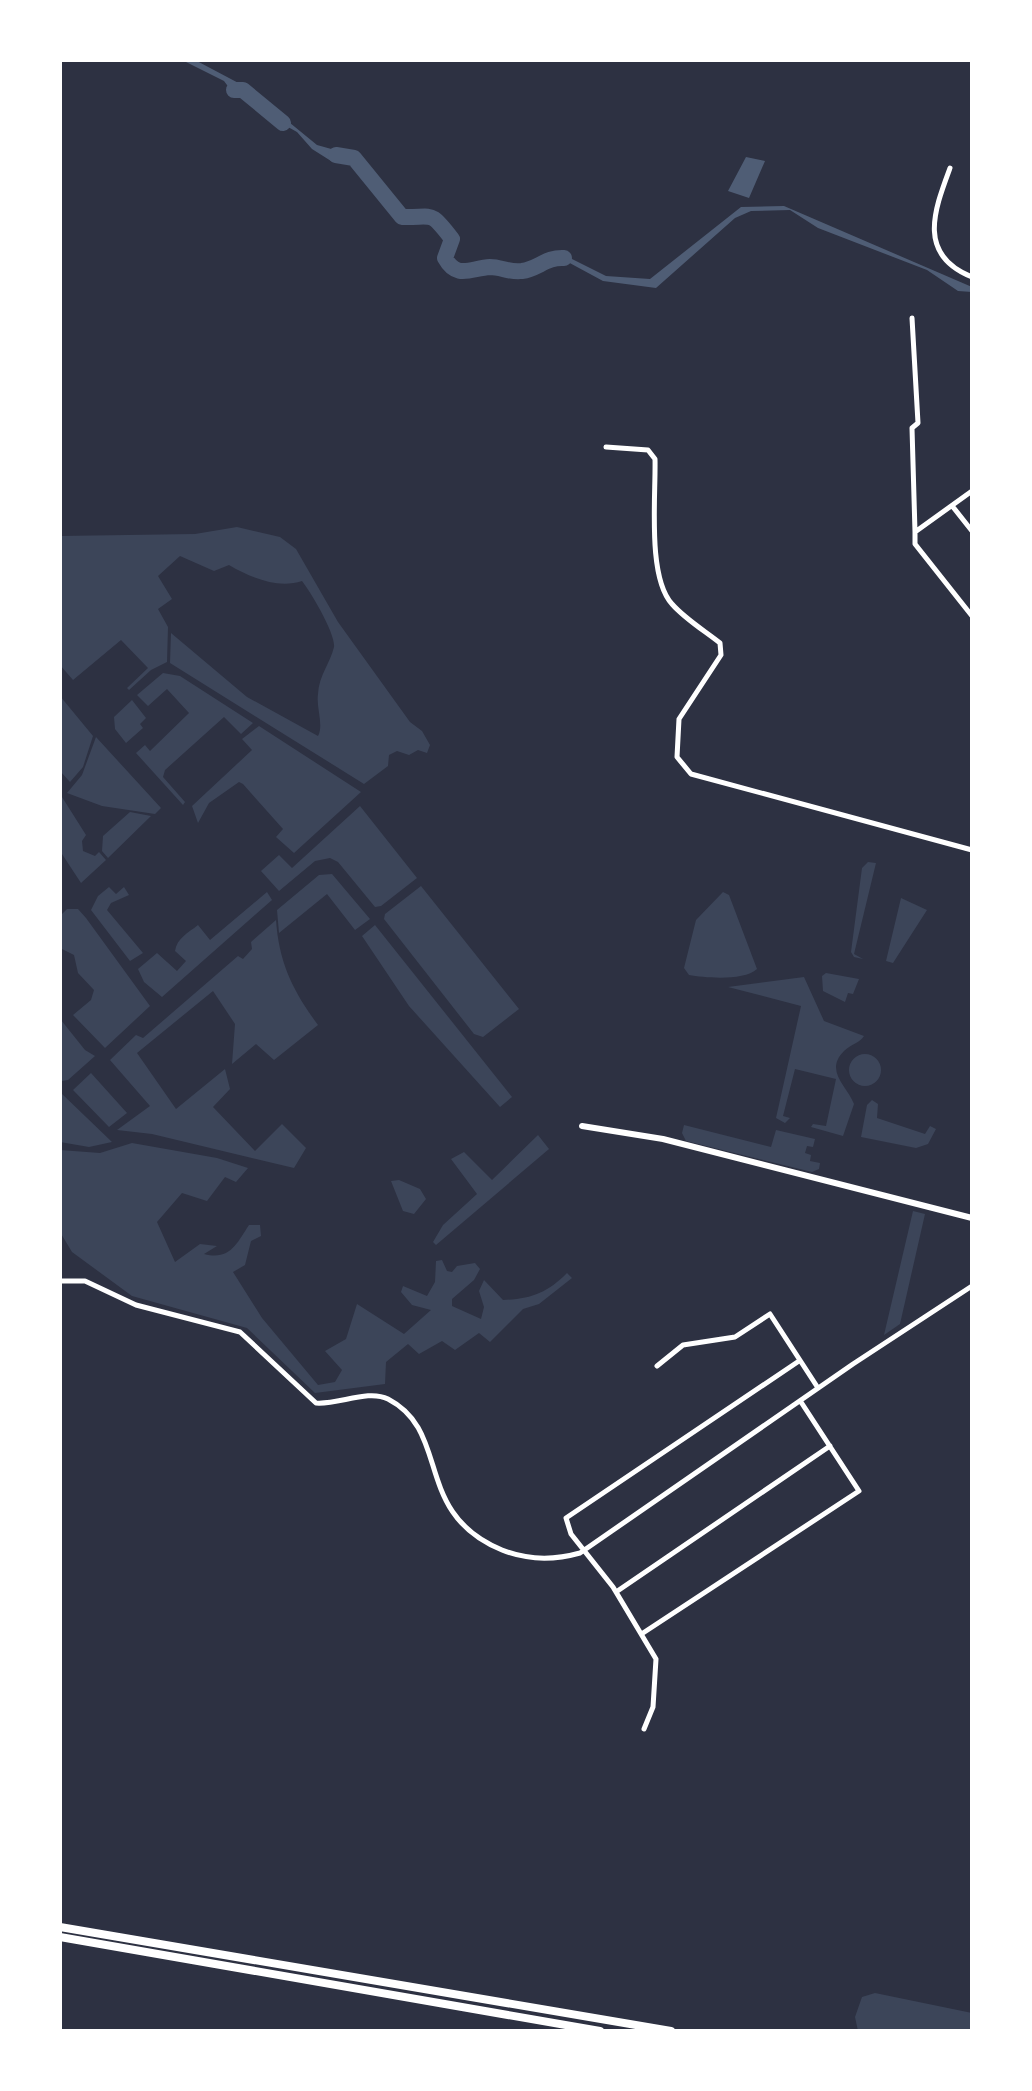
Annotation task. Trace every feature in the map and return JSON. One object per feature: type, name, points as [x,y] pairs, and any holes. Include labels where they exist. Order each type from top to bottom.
[{"type":"highway","points":[[60,1927],[671,2031]]},
{"type":"highway","points":[[60,1937],[600,2031]]},
{"type":"street","points":[[950,168],[936,203],[938,252],[948,264],[972,277]]},
{"type":"street","points":[[912,318],[918,423],[912,428],[915,544],[971,614]]},
{"type":"street","points":[[606,447],[648,450],[655,459],[656,555],[665,593],[672,604],[720,643],[721,655],[679,719],[677,757],[691,774],[972,850]]},
{"type":"street","points":[[915,532],[972,491]]},
{"type":"street","points":[[953,507],[972,531]]},
{"type":"street","points":[[582,1126],[663,1139],[972,1218]]},
{"type":"street","points":[[60,1281],[85,1281],[136,1305],[240,1332],[316,1403],[332,1404],[362,1397],[387,1399],[414,1421],[426,1443],[448,1509],[483,1542],[509,1553],[539,1558],[561,1558],[584,1550],[972,1286]]},
{"type":"street","points":[[657,1366],[683,1345],[735,1337],[770,1314],[818,1388]]},
{"type":"street","points":[[644,1729],[653,1707],[656,1659],[616,1592],[571,1534],[566,1518],[799,1361]]},
{"type":"street","points":[[643,1633],[859,1491],[801,1402]]},
{"type":"street","points":[[616,1592],[830,1446]]},
{"type":"shaded area","points":[[182,60],[195,60],[246,87],[317,145],[360,157],[404,212],[434,211],[456,235],[457,248],[450,256],[460,269],[495,265],[525,270],[546,258],[566,256],[606,276],[650,279],[741,207],[784,206],[972,287],[972,292],[958,291],[927,270],[818,228],[790,210],[751,211],[735,218],[656,288],[603,281],[566,261],[546,264],[526,274],[489,271],[461,274],[447,264],[445,257],[451,239],[441,226],[427,218],[405,219],[355,159],[333,157],[331,161],[312,149],[297,132],[270,117],[253,98],[233,93],[224,81]]},
{"type":"shaded area","points":[[746,157],[765,161],[749,198],[728,191]]},
{"type":"shaded area","points":[[237,527],[280,537],[296,549],[338,622],[410,722],[422,731],[430,745],[427,753],[418,750],[409,755],[397,751],[389,755],[388,766],[364,784],[170,663],[171,633],[247,697],[318,736],[319,687],[334,641],[322,613],[302,581],[284,584],[265,581],[229,565],[214,571],[180,556],[158,576],[172,599],[158,609],[168,627],[167,662],[151,670],[129,690],[127,688],[148,668],[121,640],[73,680],[60,665],[60,536],[195,534]]},
{"type":"shaded area","points":[[163,673],[180,676],[253,723],[241,734],[224,717],[165,770],[163,777],[185,802],[183,805],[136,753],[145,745],[150,751],[189,713],[167,689],[148,706],[137,695]]},
{"type":"shaded area","points":[[60,696],[93,736],[83,767],[70,782],[60,771]]},
{"type":"shaded area","points":[[132,700],[146,718],[140,724],[143,728],[126,743],[115,729],[114,717]]},
{"type":"shaded area","points":[[259,726],[361,792],[294,853],[276,837],[283,829],[239,782],[209,803],[198,823],[192,806],[252,750],[242,739]]},
{"type":"shaded area","points":[[96,737],[161,808],[155,814],[102,806],[67,793],[82,775]]},
{"type":"shaded area","points":[[62,797],[86,835],[82,841],[83,851],[95,856],[99,852],[106,860],[81,883],[60,851]]},
{"type":"shaded area","points":[[360,806],[417,878],[381,906],[375,907],[338,862],[330,858],[315,861],[279,891],[261,871],[279,855],[292,868]]},
{"type":"shaded area","points":[[130,812],[151,816],[108,858],[102,851],[103,836]]},
{"type":"shaded area","points":[[868,862],[876,863],[854,954],[863,959],[854,957],[851,952],[862,868]]},
{"type":"shaded area","points":[[332,874],[370,919],[355,930],[327,894],[279,933],[277,910],[319,875]]},
{"type":"shaded area","points":[[421,886],[519,1009],[483,1037],[474,1034],[384,919],[385,914]]},
{"type":"shaded area","points":[[109,887],[116,894],[124,887],[129,895],[111,903],[107,910],[143,953],[130,961],[91,910],[98,896]]},
{"type":"shaded area","points":[[267,892],[272,900],[162,997],[144,982],[138,969],[157,953],[177,971],[186,961],[175,951],[184,936],[198,925],[210,940]]},
{"type":"shaded area","points":[[723,892],[729,895],[757,969],[734,977],[689,975],[684,968],[696,920]]},
{"type":"shaded area","points":[[901,898],[927,910],[893,963],[886,961]]},
{"type":"shaded area","points":[[67,909],[78,909],[86,918],[150,1006],[105,1048],[73,1015],[91,1000],[94,990],[78,973],[74,955],[60,948],[60,916]]},
{"type":"shaded area","points":[[276,920],[280,950],[289,976],[318,1025],[274,1060],[256,1044],[232,1064],[235,1024],[213,991],[137,1053],[176,1109],[225,1069],[230,1089],[213,1107],[255,1151],[282,1124],[306,1148],[294,1168],[152,1134],[117,1130],[150,1106],[110,1060],[136,1035],[143,1038],[238,956],[243,959],[252,949],[251,942]]},
{"type":"shaded area","points":[[375,925],[512,1097],[500,1107],[409,1006],[362,936]]},
{"type":"shaded area","points":[[826,973],[859,979],[853,994],[848,993],[845,1002],[823,991],[822,976]]},
{"type":"shaded area","points":[[804,977],[824,1021],[864,1036],[844,1051],[836,1065],[839,1078],[854,1104],[843,1136],[811,1127],[813,1124],[826,1126],[836,1079],[795,1069],[783,1116],[790,1118],[785,1123],[776,1118],[801,1006],[728,987]]},
{"type":"shaded area","points":[[61,1020],[85,1050],[95,1056],[68,1080],[62,1081]]},
{"type":"shaded area","points":[[865,1054],[876,1059],[881,1070],[876,1081],[865,1086],[854,1081],[849,1070],[854,1059]]},
{"type":"shaded area","points":[[91,1073],[127,1113],[109,1127],[73,1090]]},
{"type":"shaded area","points":[[60,1092],[112,1142],[89,1147],[60,1142]]},
{"type":"shaded area","points":[[872,1100],[878,1104],[877,1118],[925,1134],[930,1126],[936,1129],[928,1144],[916,1148],[861,1137],[867,1105]]},
{"type":"shaded area","points":[[684,1125],[771,1147],[776,1130],[815,1139],[813,1147],[807,1146],[805,1153],[811,1155],[810,1161],[820,1163],[819,1169],[812,1172],[686,1141],[682,1133]]},
{"type":"shaded area","points":[[538,1135],[549,1149],[436,1245],[433,1242],[443,1225],[477,1194],[451,1159],[464,1152],[492,1180]]},
{"type":"shaded area","points":[[132,1143],[217,1158],[248,1168],[236,1182],[225,1177],[207,1201],[182,1193],[157,1222],[175,1262],[200,1244],[217,1246],[204,1254],[213,1256],[226,1253],[249,1225],[260,1225],[261,1236],[251,1241],[245,1265],[233,1272],[262,1318],[318,1385],[335,1382],[342,1370],[325,1351],[346,1339],[357,1304],[404,1334],[431,1310],[412,1305],[401,1292],[403,1286],[427,1296],[435,1282],[436,1261],[442,1260],[447,1271],[452,1272],[457,1266],[475,1263],[480,1269],[474,1280],[452,1299],[452,1306],[481,1319],[484,1307],[479,1291],[484,1280],[503,1300],[538,1294],[567,1273],[572,1278],[539,1304],[523,1309],[490,1342],[479,1333],[455,1350],[442,1341],[419,1354],[408,1344],[386,1362],[385,1384],[315,1393],[247,1328],[132,1296],[72,1252],[60,1232],[60,1150],[100,1153]]},
{"type":"shaded area","points":[[399,1180],[420,1189],[426,1199],[414,1214],[403,1211],[391,1181]]},
{"type":"shaded area","points":[[913,1211],[925,1214],[900,1324],[884,1335]]},
{"type":"shaded area","points":[[875,1993],[972,2013],[972,2031],[858,2031],[855,2017],[862,1997]]},
{"type":"waterway","points":[[234,90],[243,90],[283,123]]},
{"type":"waterway","points":[[336,155],[354,158],[402,217],[426,216],[435,219],[452,239],[445,258],[454,269],[465,271],[490,267],[522,271],[552,259],[564,258]]}]
